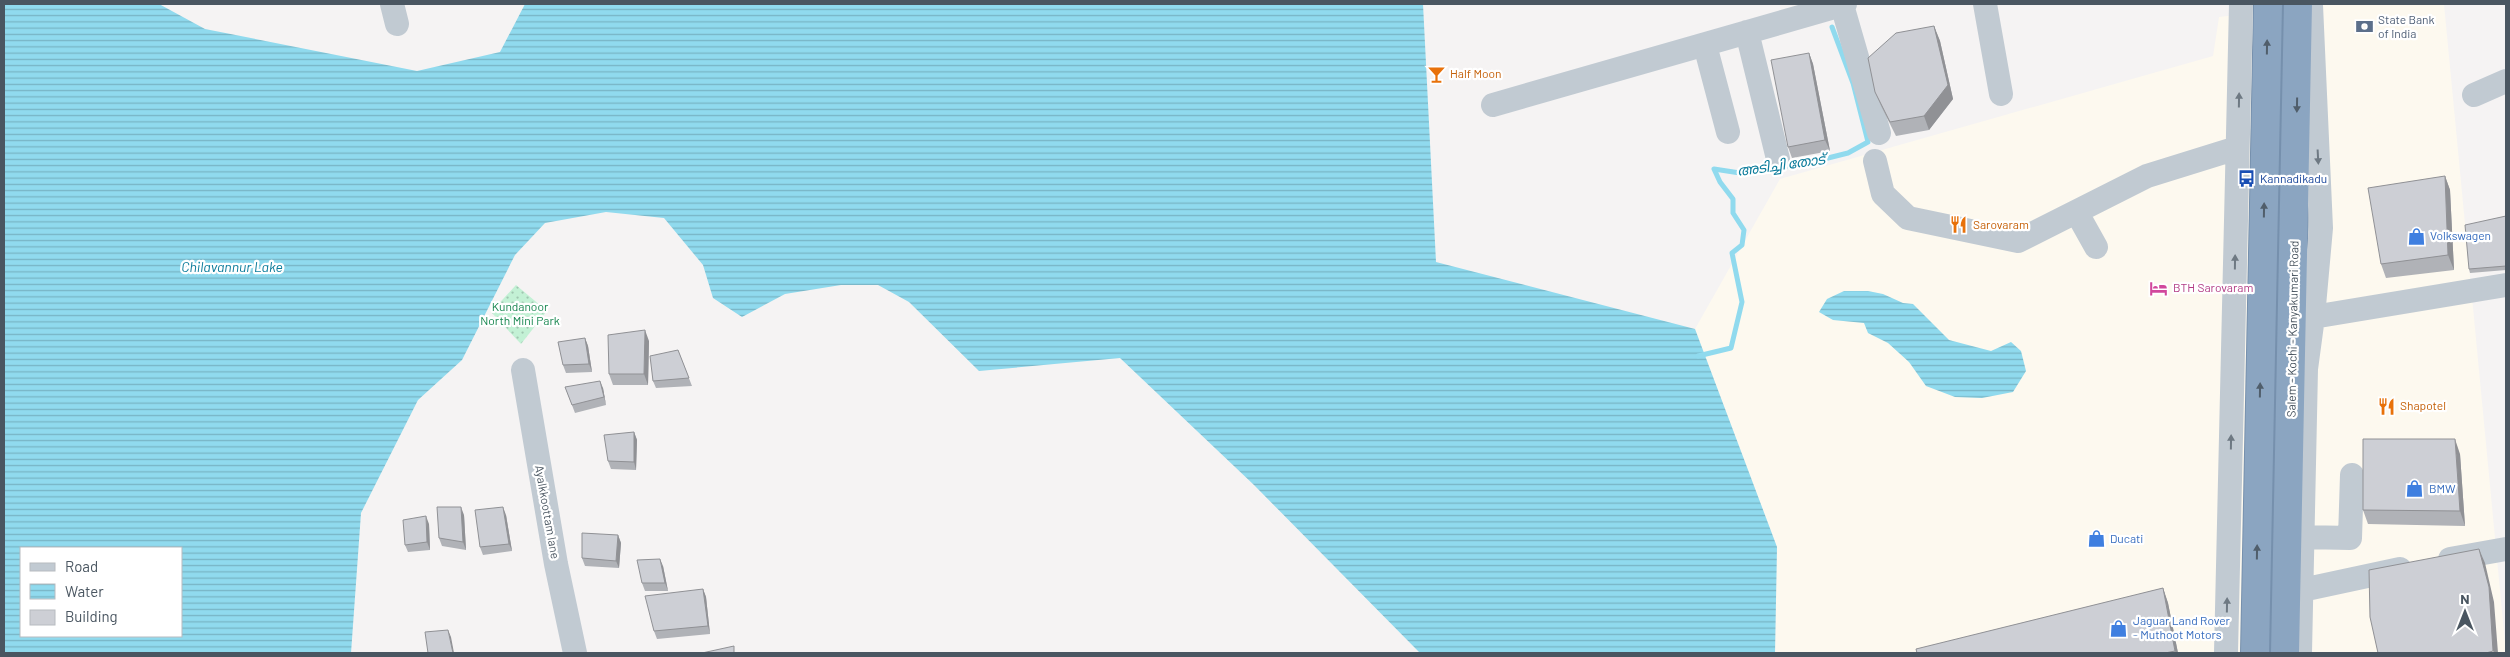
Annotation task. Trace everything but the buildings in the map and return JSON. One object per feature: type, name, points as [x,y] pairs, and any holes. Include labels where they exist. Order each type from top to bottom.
[{"type":"highway","points":[[2255,653],[2268,4]]},
{"type":"highway","name":"Salem - Kochi - Kanyakumari Road","points":[[2285,653],[2290,484],[2306,260],[2298,4]]},
{"type":"highway","points":[[2258,484],[2290,484]]},
{"type":"street","points":[[1492,105],[1843,4],[1879,133]]},
{"type":"street","points":[[1985,4],[2002,94]]},
{"type":"street","points":[[2226,653],[2241,4]]},
{"type":"street","points":[[2300,653],[2306,369],[2313,318],[2306,260],[2320,194],[2312,64],[2311,4]]},
{"type":"street","points":[[1747,32],[1778,159]]},
{"type":"street","points":[[1705,45],[1728,132]]},
{"type":"street","points":[[2474,95],[2506,81]]},
{"type":"street","points":[[1875,161],[1883,194],[1908,218],[2018,241],[2077,213],[2114,191],[2147,176],[2238,148]]},
{"type":"street","points":[[2077,213],[2096,247]]},
{"type":"street","points":[[2313,318],[2506,285]]},
{"type":"street","name":"Ayalkkoottam lane","points":[[524,370],[556,564],[575,653]]},
{"type":"street","points":[[2302,537],[2350,538],[2352,475]]},
{"type":"street","points":[[2302,590],[2423,564],[2506,549]]},
{"type":"shaded area","points":[[2329,4],[2444,4],[2506,653],[1775,653],[1777,547],[1695,329],[1780,179],[2213,56],[2219,17]]},
{"type":"green space","name":"Kundanoor North Mini Park","points":[[516,285],[547,311],[521,344],[491,312]]},
{"type":"water","name":"Chilavannur Lake","points":[[4,4],[159,4],[205,29],[417,71],[500,52],[525,4],[1423,4],[1436,262],[1695,329],[1777,547],[1775,653],[1420,653],[1254,485],[1120,358],[979,371],[909,302],[878,285],[841,285],[785,294],[742,317],[713,298],[703,265],[664,218],[606,212],[545,223],[515,255],[462,360],[418,400],[361,513],[351,653],[4,653]]},
{"type":"water","points":[[1844,291],[1868,291],[1883,294],[1903,303],[1913,304],[1949,340],[1991,351],[2011,342],[2021,351],[2026,371],[2013,392],[1982,398],[1955,397],[1926,386],[1909,362],[1888,343],[1868,333],[1864,323],[1833,320],[1819,312],[1827,299]]},
{"type":"waterway","name":"അടിച്ചി തോട്","points":[[1698,356],[1731,348],[1742,302],[1732,253],[1742,245],[1744,230],[1733,213],[1733,199],[1720,182],[1714,169],[1740,173],[1772,167],[1800,165],[1848,153],[1868,142],[1853,83],[1832,27]]},
{"type":"place","name":"State Bank of India","points":[[2364,27]]},
{"type":"place","name":"Half Moon","points":[[1436,74]]},
{"type":"place","name":"Kannadikadu","points":[[2246,179]]},
{"type":"place","name":"Sarovaram","points":[[1959,225]]},
{"type":"place","name":"Volkswagen","points":[[2416,236]]},
{"type":"place","name":"BTH Sarovaram","points":[[2159,288]]},
{"type":"place","name":"Shapotel","points":[[2386,406]]},
{"type":"place","name":"BMW","points":[[2415,489]]},
{"type":"place","name":"Ducati","points":[[2096,539]]},
{"type":"place","name":"Jaguar Land Rover - Muthoot Motors","points":[[2119,628]]}]
